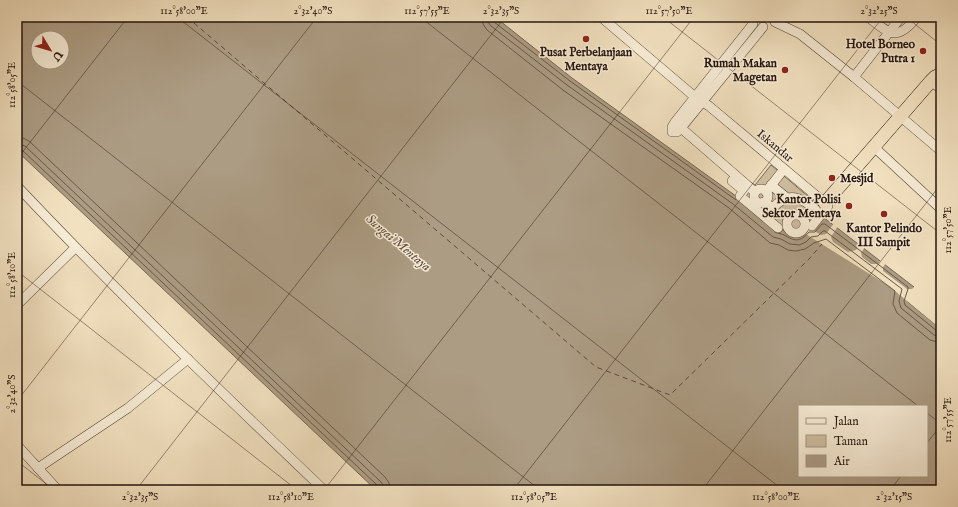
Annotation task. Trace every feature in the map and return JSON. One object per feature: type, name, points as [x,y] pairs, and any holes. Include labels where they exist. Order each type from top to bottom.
[{"type":"highway","points":[[827,205],[901,116],[937,80],[938,67],[941,64]]},
{"type":"street","name":"Iskandar","points":[[601,17],[827,205]]},
{"type":"street","name":"Iskandar","points":[[609,17],[702,100]]},
{"type":"street","points":[[868,17],[891,32],[898,33],[903,32],[908,28],[917,17]]},
{"type":"street","points":[[854,77],[891,32],[901,17]]},
{"type":"street","points":[[702,100],[751,20],[763,27],[771,26],[774,20],[800,34],[854,77],[941,151]]},
{"type":"street","points":[[755,192],[681,128],[702,100],[763,27]]},
{"type":"street","points":[[874,147],[941,209]]},
{"type":"street","points":[[764,202],[768,196],[769,188],[784,169]]},
{"type":"street","points":[[736,176],[732,181],[744,191],[740,196],[778,228]]},
{"type":"street","points":[[17,186],[75,248],[188,360],[324,490]]},
{"type":"street","points":[[755,192],[760,189],[769,188],[790,198],[806,201],[816,210],[811,215]]},
{"type":"street","points":[[755,192],[754,196],[756,201],[760,203],[764,202],[773,208],[780,201],[790,198]]},
{"type":"street","points":[[790,198],[796,214]]},
{"type":"street","points":[[812,226],[827,205]]},
{"type":"street","points":[[17,305],[75,248]]},
{"type":"street","points":[[38,468],[128,408],[188,360]]},
{"type":"street","points":[[17,445],[58,490]]},
{"type":"green space","points":[[771,165],[823,209],[813,223],[800,234],[790,235],[738,196],[750,182],[755,185]]},
{"type":"water","name":"Sungai Mentaya","points":[[17,17],[495,17],[572,78],[790,235],[799,235],[812,223],[823,217],[914,287],[908,302],[941,329],[941,490],[376,490],[17,151]]},
{"type":"pier","points":[[834,223],[838,226],[831,237],[833,242],[848,252],[856,250],[860,243],[865,247],[861,253],[862,257],[871,264],[878,264],[881,259],[886,263],[883,267],[883,271],[907,289],[912,289],[916,285],[910,302],[941,327],[941,329],[889,286],[804,233],[808,227],[821,235],[826,234]]},
{"type":"ferry route","points":[[187,17],[596,367],[670,395],[809,259],[822,244]]},
{"type":"place","name":"Pusat Perbelanjaan Mentaya","points":[[586,39]]},
{"type":"place","name":"Hotel Borneo Putra 1","points":[[923,51]]},
{"type":"place","name":"Rumah Makan Magetan","points":[[785,70]]},
{"type":"place","name":"Mesjid","points":[[832,178]]},
{"type":"place","name":"Kantor Polisi Sektor Mentaya","points":[[849,206]]},
{"type":"place","name":"Kantor Pelindo III Sampit","points":[[884,214]]}]
